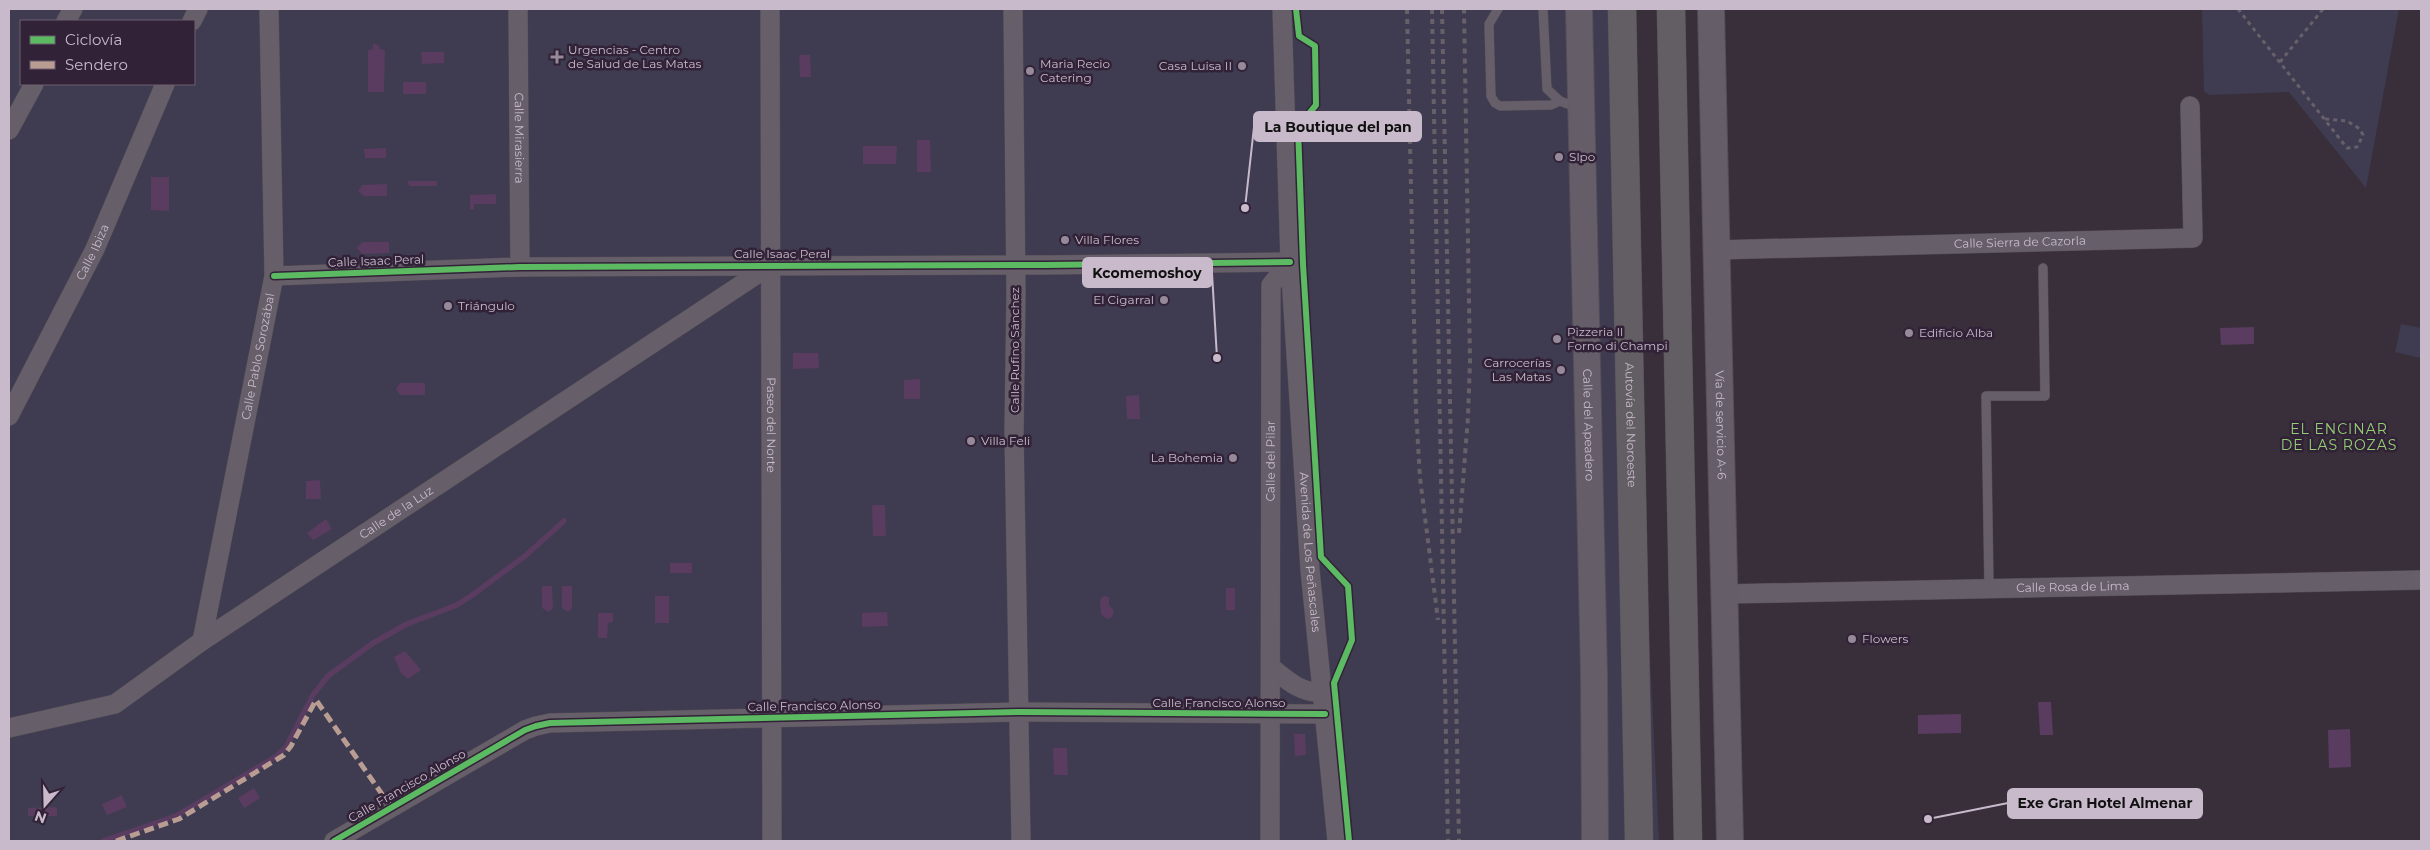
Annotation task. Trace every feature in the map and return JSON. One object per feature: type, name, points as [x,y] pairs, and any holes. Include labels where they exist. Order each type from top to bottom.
[{"type":"highway","name":"Autovía del Noroeste","points":[[1622,9],[1638,698],[1639,841]]},
{"type":"highway","points":[[1671,9],[1688,841]]},
{"type":"highway","points":[[1629,841],[1638,698]]},
{"type":"street","points":[[67,20],[73,9]]},
{"type":"street","name":"Calle Pablo Sorozábal","points":[[202,641],[274,276],[269,9]]},
{"type":"street","name":"Calle Mirasierra","points":[[518,9],[520,267]]},
{"type":"street","name":"Paseo del Norte","points":[[770,9],[772,841]]},
{"type":"street","name":"Calle Rufino Sánchez","points":[[1013,9],[1014,433],[1021,841]]},
{"type":"street","name":"Avenida de Los Peñascales","points":[[1282,9],[1290,262],[1310,560],[1337,841]]},
{"type":"street","name":"Calle del Apeadero","points":[[1579,9],[1571,105],[1594,665],[1594,841]]},
{"type":"street","name":"Vía de servicio A-6","points":[[1711,10],[1730,841]]},
{"type":"street","points":[[9,130],[33,85]]},
{"type":"street","name":"Calle Ibiza","points":[[9,416],[95,249],[166,85]]},
{"type":"street","name":"Calle Sierra de Cazorla","points":[[1715,250],[2193,238],[2190,106]]},
{"type":"street","name":"Calle Isaac Peral","points":[[274,276],[520,267],[1290,262]]},
{"type":"street","name":"Calle del Pilar","points":[[1270,841],[1269,715],[1272,668],[1271,285],[1290,262]]},
{"type":"street","name":"Calle de la Luz","points":[[9,728],[115,704],[202,641],[771,265]]},
{"type":"street","name":"Calle Rosa de Lima","points":[[1724,594],[2421,580]]},
{"type":"street","points":[[1272,668],[1295,688],[1322,693]]},
{"type":"street","name":"Calle Francisco Alonso","points":[[334,841],[536,726],[1020,712],[1325,714]]},
{"type":"lane","points":[[1498,9],[1489,24],[1491,96],[1494,103],[1500,106],[1571,105]]},
{"type":"lane","points":[[1544,9],[1547,89],[1571,105]]},
{"type":"lane","points":[[1989,589],[1986,396],[2045,396],[2044,268]]},
{"type":"path","points":[[2238,9],[2347,148],[2357,147],[2363,135],[2360,129],[2347,121],[2325,119]]},
{"type":"path","points":[[2280,62],[2324,9]]},
{"type":"shaded area","points":[[9,9],[1618,9],[1659,841],[9,841]]},
{"type":"shaded area","points":[[2202,9],[2399,9],[2366,188],[2289,92],[2209,95],[2204,91]]},
{"type":"shaded area","points":[[373,44],[379,45],[379,49],[385,50],[384,92],[368,92],[368,50],[373,49]]},
{"type":"shaded area","points":[[421,52],[444,52],[444,63],[422,64]]},
{"type":"shaded area","points":[[799,55],[810,55],[811,77],[800,77]]},
{"type":"shaded area","points":[[403,82],[426,82],[426,94],[403,94]]},
{"type":"shaded area","points":[[917,140],[930,140],[931,172],[917,172]]},
{"type":"shaded area","points":[[863,146],[897,146],[896,164],[863,164]]},
{"type":"shaded area","points":[[386,148],[386,158],[365,158],[364,149]]},
{"type":"shaded area","points":[[151,177],[169,177],[169,211],[151,210]]},
{"type":"shaded area","points":[[408,181],[437,181],[437,186],[409,186]]},
{"type":"shaded area","points":[[387,184],[387,196],[364,196],[358,191],[362,185]]},
{"type":"shaded area","points":[[496,194],[496,204],[474,204],[474,209],[470,209],[470,195]]},
{"type":"shaded area","points":[[362,242],[389,242],[389,253],[362,254],[357,248]]},
{"type":"shaded area","points":[[2401,324],[2421,328],[2421,358],[2395,352]]},
{"type":"shaded area","points":[[2254,327],[2254,344],[2221,345],[2220,328]]},
{"type":"shaded area","points":[[793,353],[818,353],[819,368],[793,369]]},
{"type":"shaded area","points":[[920,379],[920,399],[904,399],[904,380]]},
{"type":"shaded area","points":[[400,383],[425,383],[425,395],[400,395],[396,389]]},
{"type":"shaded area","points":[[1139,395],[1140,419],[1127,419],[1126,396]]},
{"type":"shaded area","points":[[320,480],[321,499],[306,499],[306,481]]},
{"type":"shaded area","points":[[872,505],[885,505],[886,536],[873,536]]},
{"type":"shaded area","points":[[326,519],[332,529],[313,540],[307,533]]},
{"type":"shaded area","points":[[670,563],[692,563],[692,573],[670,573]]},
{"type":"shaded area","points":[[542,586],[552,586],[553,608],[549,612],[542,608]]},
{"type":"shaded area","points":[[562,586],[572,586],[572,608],[568,612],[562,608]]},
{"type":"shaded area","points":[[1226,588],[1235,588],[1235,610],[1226,610]]},
{"type":"shaded area","points":[[655,596],[669,596],[669,623],[655,623]]},
{"type":"shaded area","points":[[1103,596],[1109,597],[1109,605],[1114,611],[1112,617],[1107,619],[1101,614],[1100,600]]},
{"type":"shaded area","points":[[887,612],[888,626],[862,627],[862,613]]},
{"type":"shaded area","points":[[598,613],[613,613],[613,622],[608,623],[607,638],[598,638]]},
{"type":"shaded area","points":[[405,651],[421,670],[408,679],[401,673],[394,657]]},
{"type":"shaded area","points":[[2038,702],[2051,702],[2053,735],[2040,735]]},
{"type":"shaded area","points":[[1961,714],[1961,733],[1918,734],[1918,715]]},
{"type":"shaded area","points":[[2350,729],[2351,767],[2329,768],[2328,730]]},
{"type":"shaded area","points":[[1294,734],[1305,734],[1306,755],[1295,756]]},
{"type":"shaded area","points":[[1053,748],[1067,748],[1068,775],[1054,775]]},
{"type":"shaded area","points":[[254,788],[260,798],[244,808],[238,798]]},
{"type":"shaded area","points":[[122,795],[127,807],[107,815],[102,804]]},
{"type":"shaded area","points":[[57,807],[57,816],[28,816],[28,808]]},
{"type":"waterway","points":[[103,841],[176,816],[277,756],[286,747],[313,695],[328,676],[373,643],[407,624],[457,605],[471,596],[525,556],[564,521]]},
{"type":"railway","points":[[1407,9],[1416,410],[1420,478],[1438,620]]},
{"type":"railway","points":[[1432,9],[1448,841]]},
{"type":"railway","points":[[1442,9],[1459,841]]},
{"type":"railway","points":[[1459,533],[1468,417],[1470,361],[1464,9]]},
{"type":"marked path","points":[[116,841],[179,819],[284,755],[291,746],[316,700],[391,807]]},
{"type":"cycle path","points":[[1296,9],[1299,36],[1315,46],[1316,105],[1298,127],[1303,264],[1321,557],[1348,586],[1352,640],[1334,683],[1349,841]]},
{"type":"cycle path","points":[[274,276],[520,267],[1290,262]]},
{"type":"cycle path","points":[[334,841],[525,730],[550,723],[1020,712],[1325,714]]},
{"type":"place","name":"Urgencias - Centro de Salud de Las Matas","points":[[557,57]]},
{"type":"place","name":"Casa Luisa II","points":[[1242,66]]},
{"type":"place","name":"Maria Recio Catering","points":[[1030,71]]},
{"type":"place","name":"Slpo","points":[[1559,157]]},
{"type":"place","name":"La Boutique del pan","points":[[1245,208]]},
{"type":"place","name":"Villa Flores","points":[[1065,240]]},
{"type":"place","name":"El Cigarral","points":[[1164,300]]},
{"type":"place","name":"Triángulo","points":[[448,306]]},
{"type":"place","name":"Edificio Alba","points":[[1909,333]]},
{"type":"place","name":"Pizzeria Il Forno di Champi","points":[[1557,339]]},
{"type":"place","name":"Kcomemoshoy","points":[[1217,358]]},
{"type":"place","name":"Carrocerías Las Matas","points":[[1561,370]]},
{"type":"place","name":"Villa Feli","points":[[971,441]]},
{"type":"place","name":"La Bohemia","points":[[1233,458]]},
{"type":"place","name":"Flowers","points":[[1852,639]]},
{"type":"place","name":"Exe Gran Hotel Almenar","points":[[1928,819]]},
{"type":"district","name":"EL ENCINAR DE LAS ROZAS","points":[[2339,438]]}]
